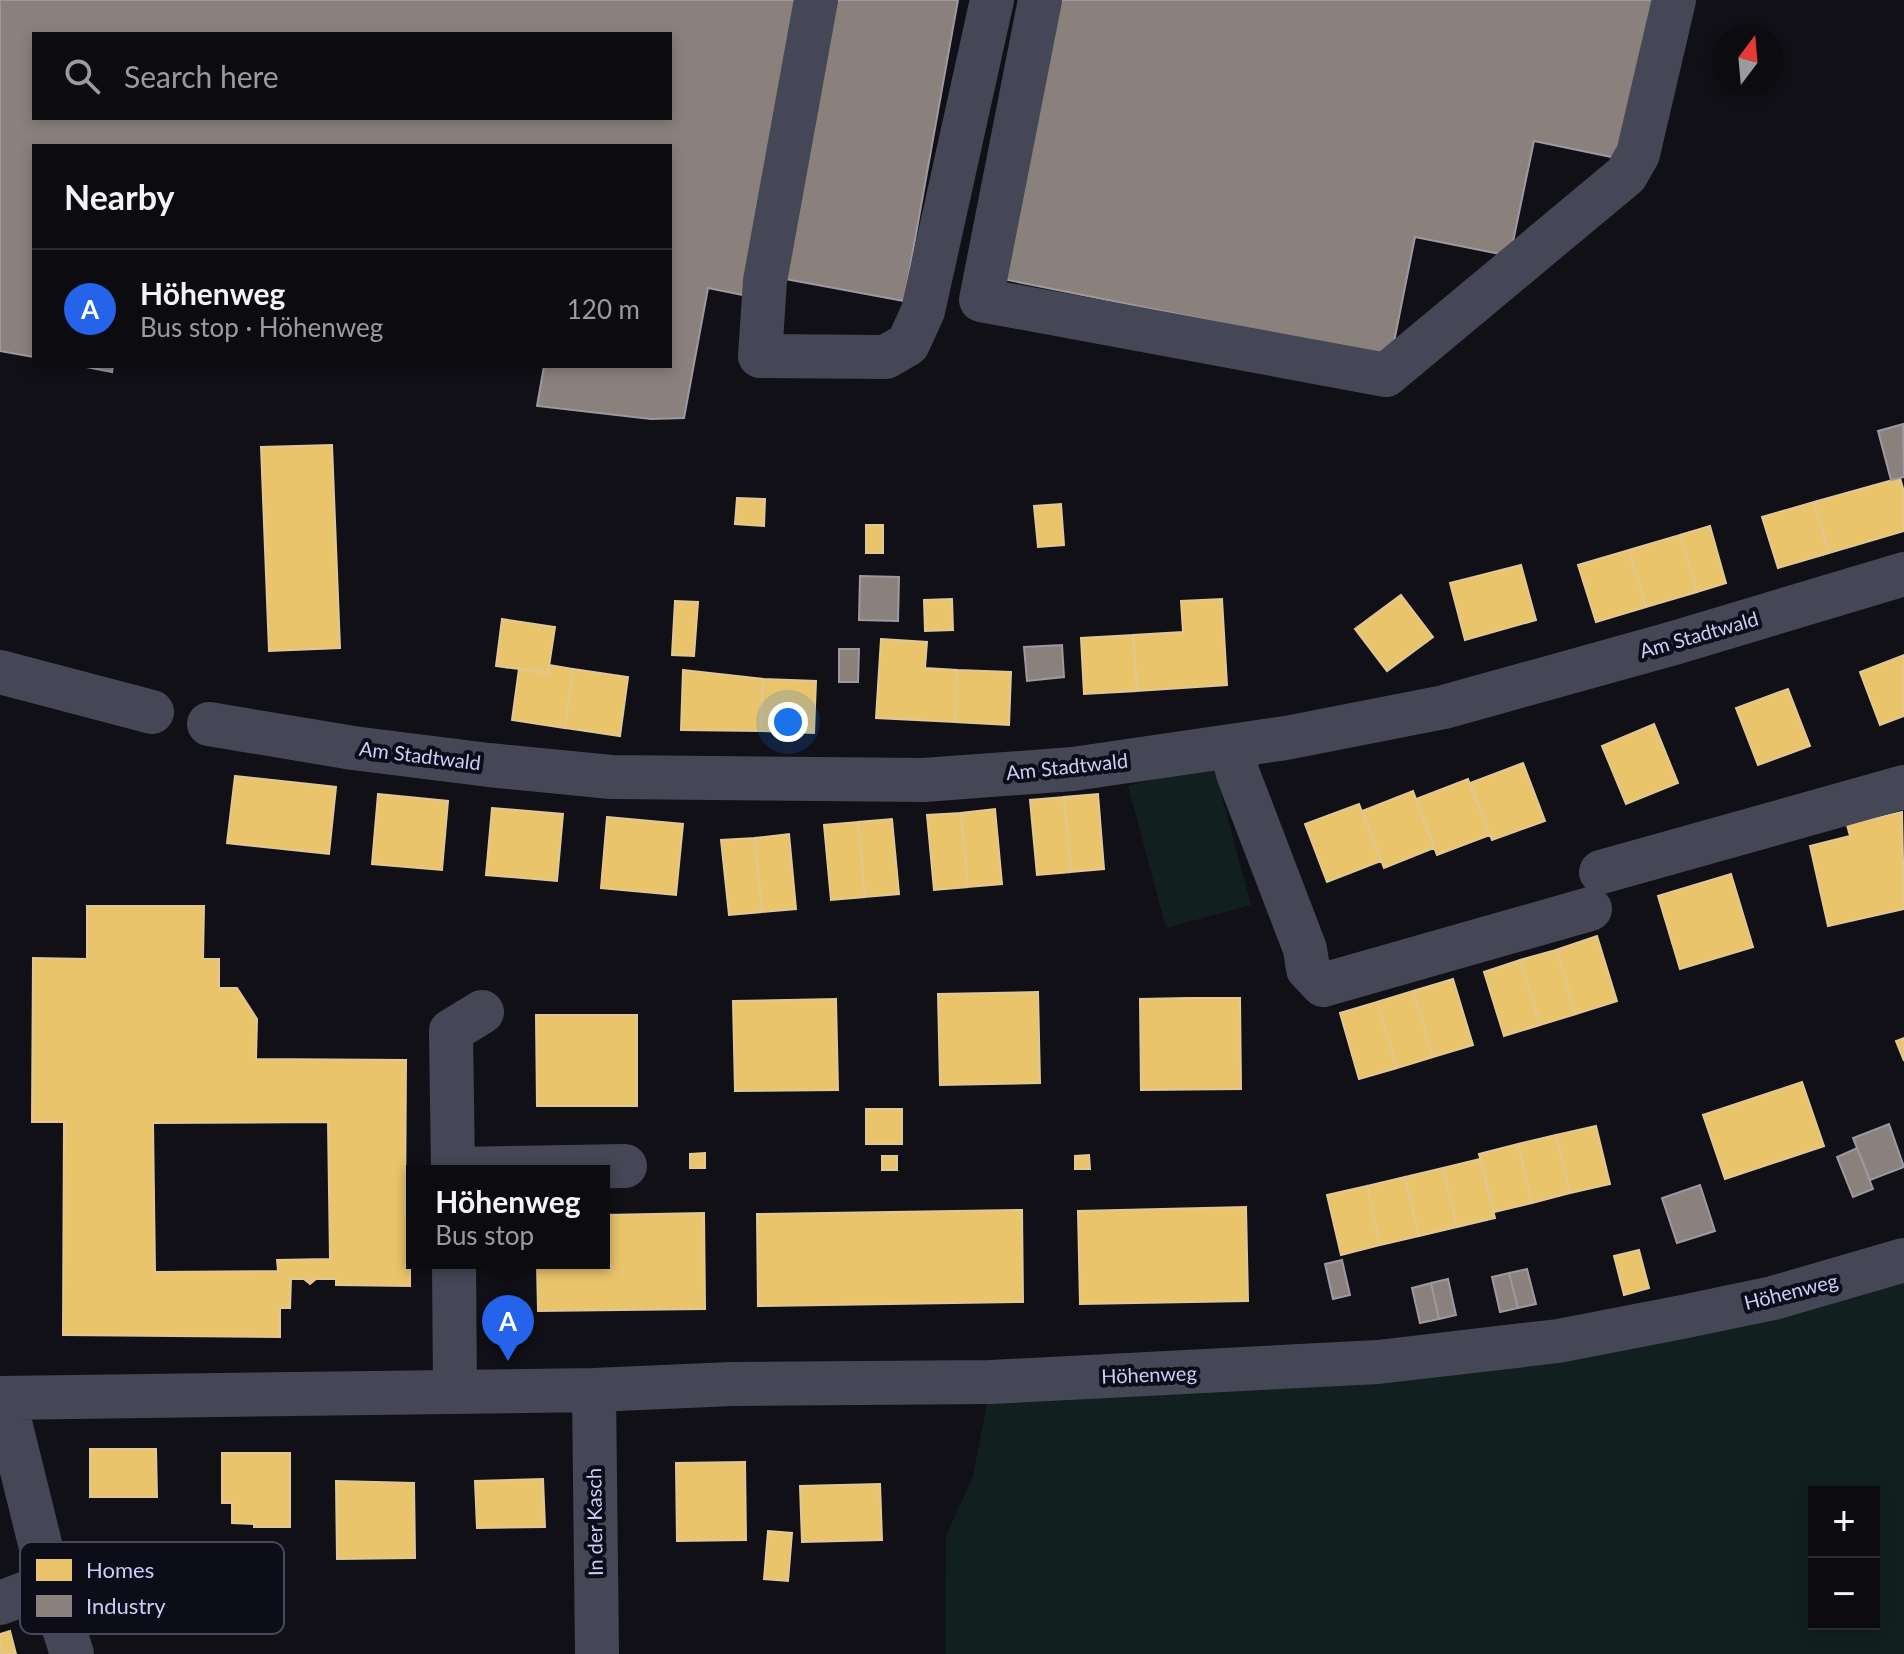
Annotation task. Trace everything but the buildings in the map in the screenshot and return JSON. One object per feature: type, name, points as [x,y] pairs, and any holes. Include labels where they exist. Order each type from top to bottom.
[{"type":"street","points":[[816,0],[765,281],[760,356],[886,357],[908,344],[923,311],[992,0]]},
{"type":"street","points":[[1040,0],[981,300],[1386,375],[1632,168],[1638,154],[1674,0]]},
{"type":"street","name":"Am Stadtwald","points":[[209,724],[353,748],[611,777],[924,780],[1073,769],[1232,747],[1444,707],[1674,643],[1904,574]]},
{"type":"street","points":[[0,672],[152,712]]},
{"type":"street","points":[[1232,747],[1238,774],[1305,949],[1308,969],[1323,985],[1904,787]]},
{"type":"street","points":[[453,1165],[451,1031],[482,1012]]},
{"type":"street","points":[[610,1166],[625,1166]]},
{"type":"street","name":"Höhenweg","points":[[2,1398],[991,1382],[1378,1362],[1558,1341],[1620,1329],[1773,1298],[1904,1260]]},
{"type":"street","points":[[454,1269],[455,1392]]},
{"type":"street","name":"In der Kasch","points":[[594,1390],[597,1654]]},
{"type":"street","points":[[2,1398],[39,1542]]},
{"type":"street","points":[[0,1603],[20,1595]]},
{"type":"street","points":[[66,1634],[72,1654]]},
{"type":"shaded area","points":[[1213,763],[1251,905],[1166,928],[1128,786]]},
{"type":"shaded area","points":[[1904,1260],[1904,1654],[945,1654],[946,1536],[973,1476],[991,1382],[1280,1369]]},
{"type":"place","name":"Höhenweg","points":[[508,1361]]}]
